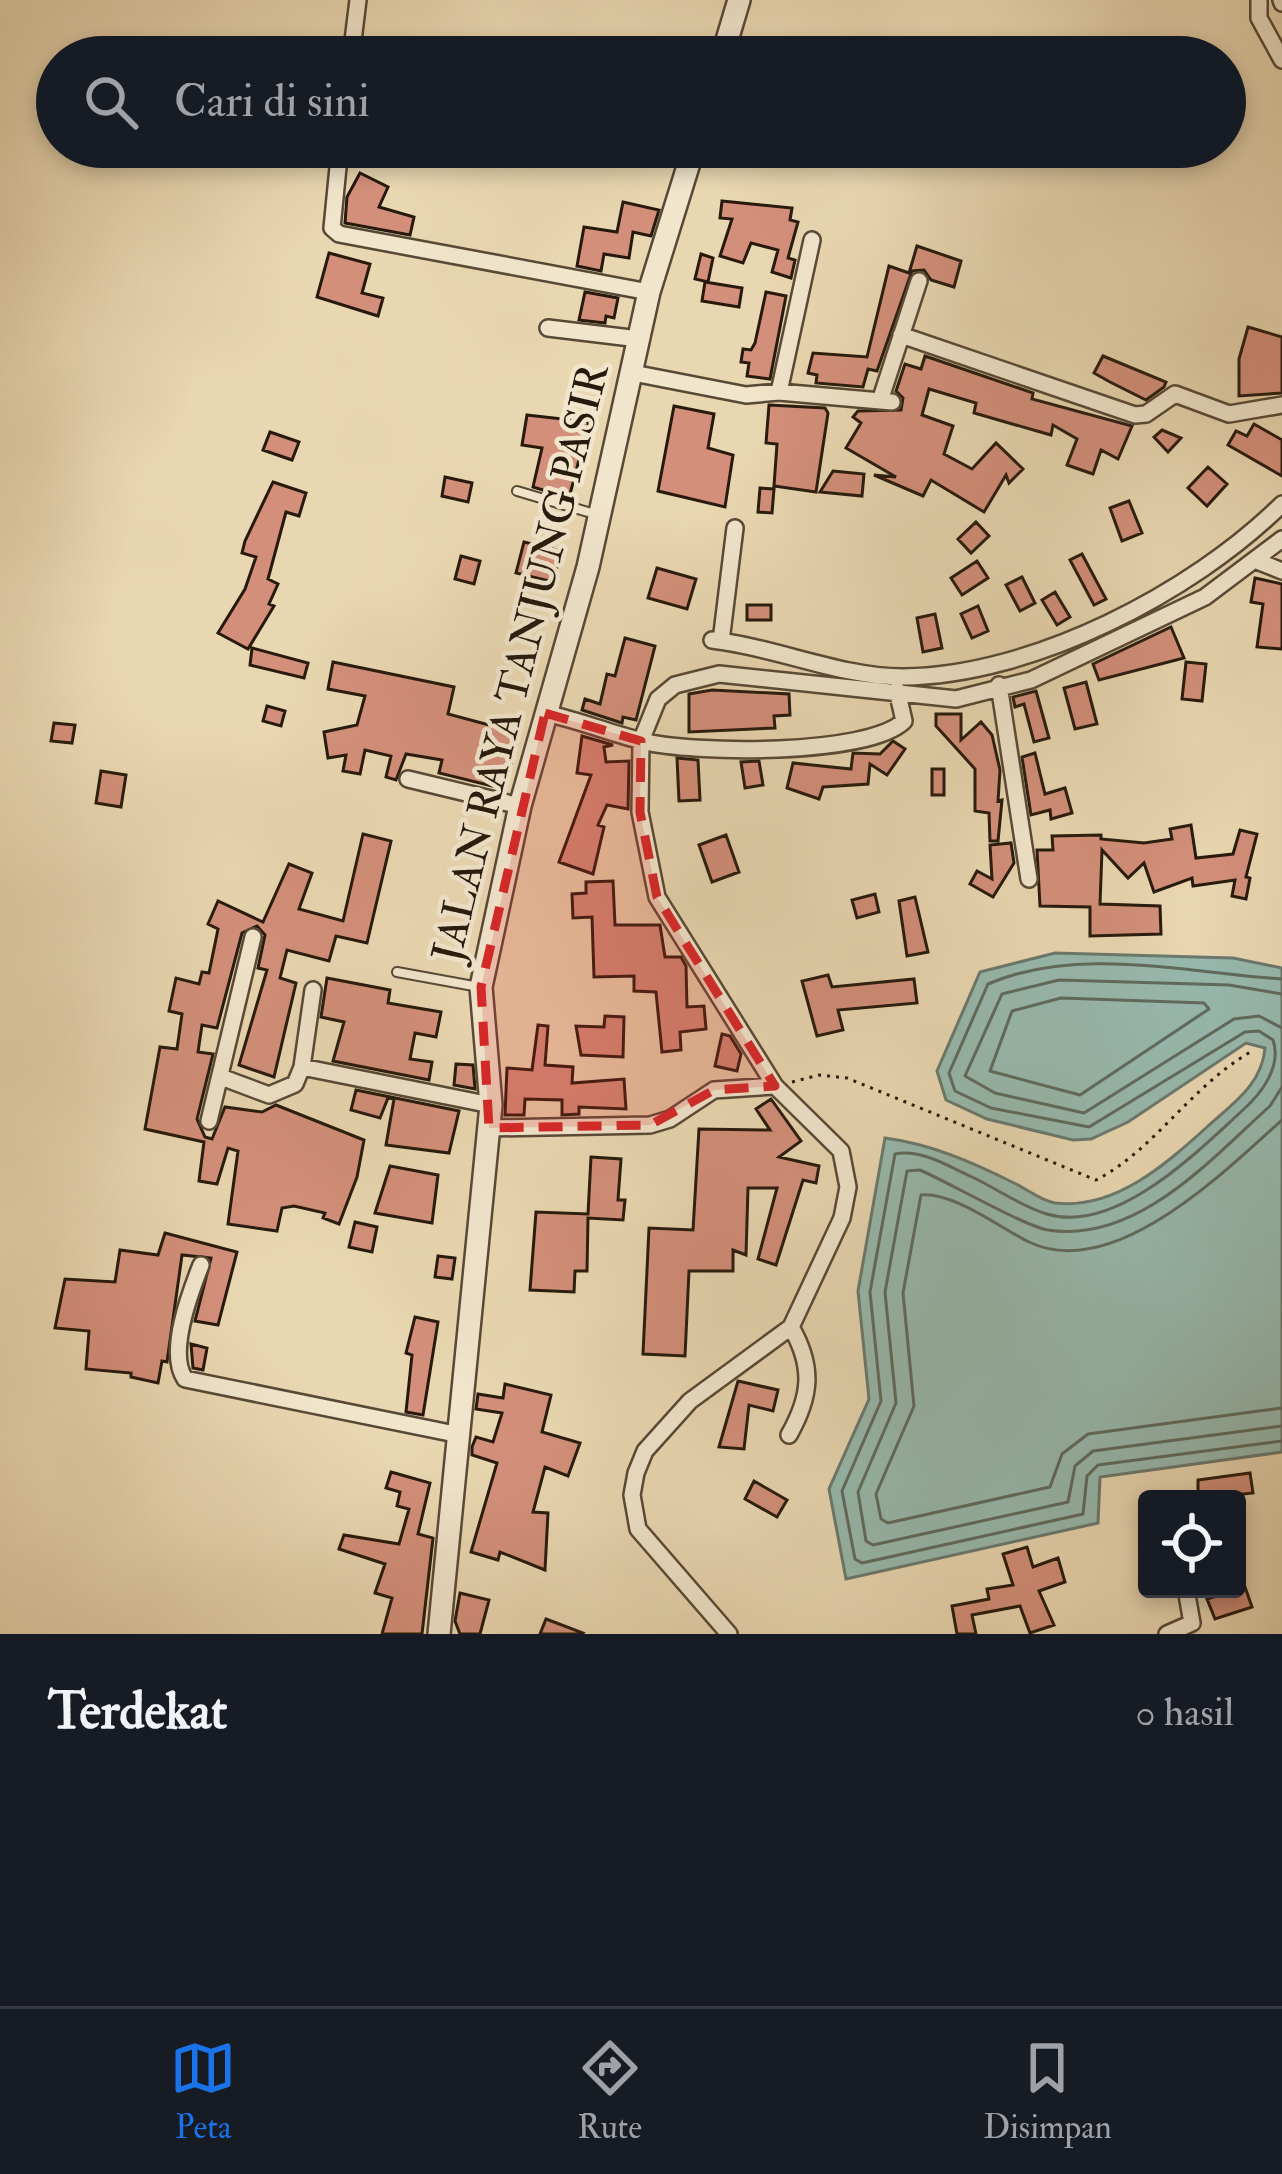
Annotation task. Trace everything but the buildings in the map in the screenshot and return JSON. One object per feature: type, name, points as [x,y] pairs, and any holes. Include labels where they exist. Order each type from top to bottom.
[{"type":"street","points":[[354,36],[358,0]]},
{"type":"street","points":[[728,36],[739,0]]},
{"type":"street","points":[[1259,0],[1259,18],[1282,60]]},
{"type":"street","points":[[337,168],[334,232],[649,292]]},
{"type":"street","name":"JALAN RAYA TANJUNG PASIR","points":[[439,1634],[490,1117],[481,987],[520,806],[599,515],[649,292],[687,168]]},
{"type":"street","points":[[779,392],[812,241]]},
{"type":"street","points":[[633,373],[746,394],[779,392],[886,401],[919,281]]},
{"type":"street","points":[[548,328],[639,339]]},
{"type":"street","points":[[901,335],[1136,415],[1146,414],[1174,394],[1228,414],[1282,405]]},
{"type":"street","points":[[729,1634],[638,1529],[632,1496],[636,1473],[645,1451],[690,1401],[791,1328],[842,1218],[848,1187],[841,1150],[764,1086],[656,897],[640,812],[638,739],[658,699],[694,678],[740,675],[898,687],[1043,649],[1166,594],[1245,540],[1282,504]]},
{"type":"street","points":[[735,528],[717,640],[956,698],[1030,680],[1205,597],[1282,539]]},
{"type":"street","points":[[1257,561],[1282,571]]},
{"type":"street","points":[[999,685],[1029,879]]},
{"type":"street","points":[[545,712],[638,739],[844,746],[895,730],[904,721],[898,687]]},
{"type":"street","points":[[408,778],[520,806]]},
{"type":"street","points":[[209,1121],[225,1039],[253,938]]},
{"type":"street","points":[[221,1077],[269,1095],[295,1084],[302,1067],[313,990]]},
{"type":"street","points":[[302,1067],[490,1117],[650,1125],[670,1119],[714,1090],[764,1086]]},
{"type":"street","points":[[201,1265],[184,1317],[179,1364],[185,1379],[460,1435]]},
{"type":"street","points":[[789,1435],[803,1410],[808,1376],[803,1347],[791,1328]]},
{"type":"street","points":[[1167,1634],[1192,1623],[1195,1613],[1189,1598]]},
{"type":"lane","points":[[517,491],[599,515]]},
{"type":"lane","points":[[397,972],[481,987]]},
{"type":"path","points":[[764,1086],[819,1075],[847,1078],[1096,1180],[1134,1153],[1201,1086],[1254,1050]]},
{"type":"highlighted area","points":[[545,713],[641,741],[640,812],[657,897],[775,1086],[714,1090],[650,1125],[489,1128],[481,987]]},
{"type":"water","points":[[1055,953],[1233,958],[1282,968],[1282,1452],[1100,1477],[1098,1523],[846,1579],[829,1489],[869,1399],[858,1291],[885,1138],[951,1155],[1050,1202],[1098,1199],[1138,1182],[1174,1155],[1244,1093],[1263,1061],[1265,1048],[1246,1043],[1128,1122],[1091,1139],[1073,1140],[987,1119],[946,1100],[937,1071],[980,972]]}]
